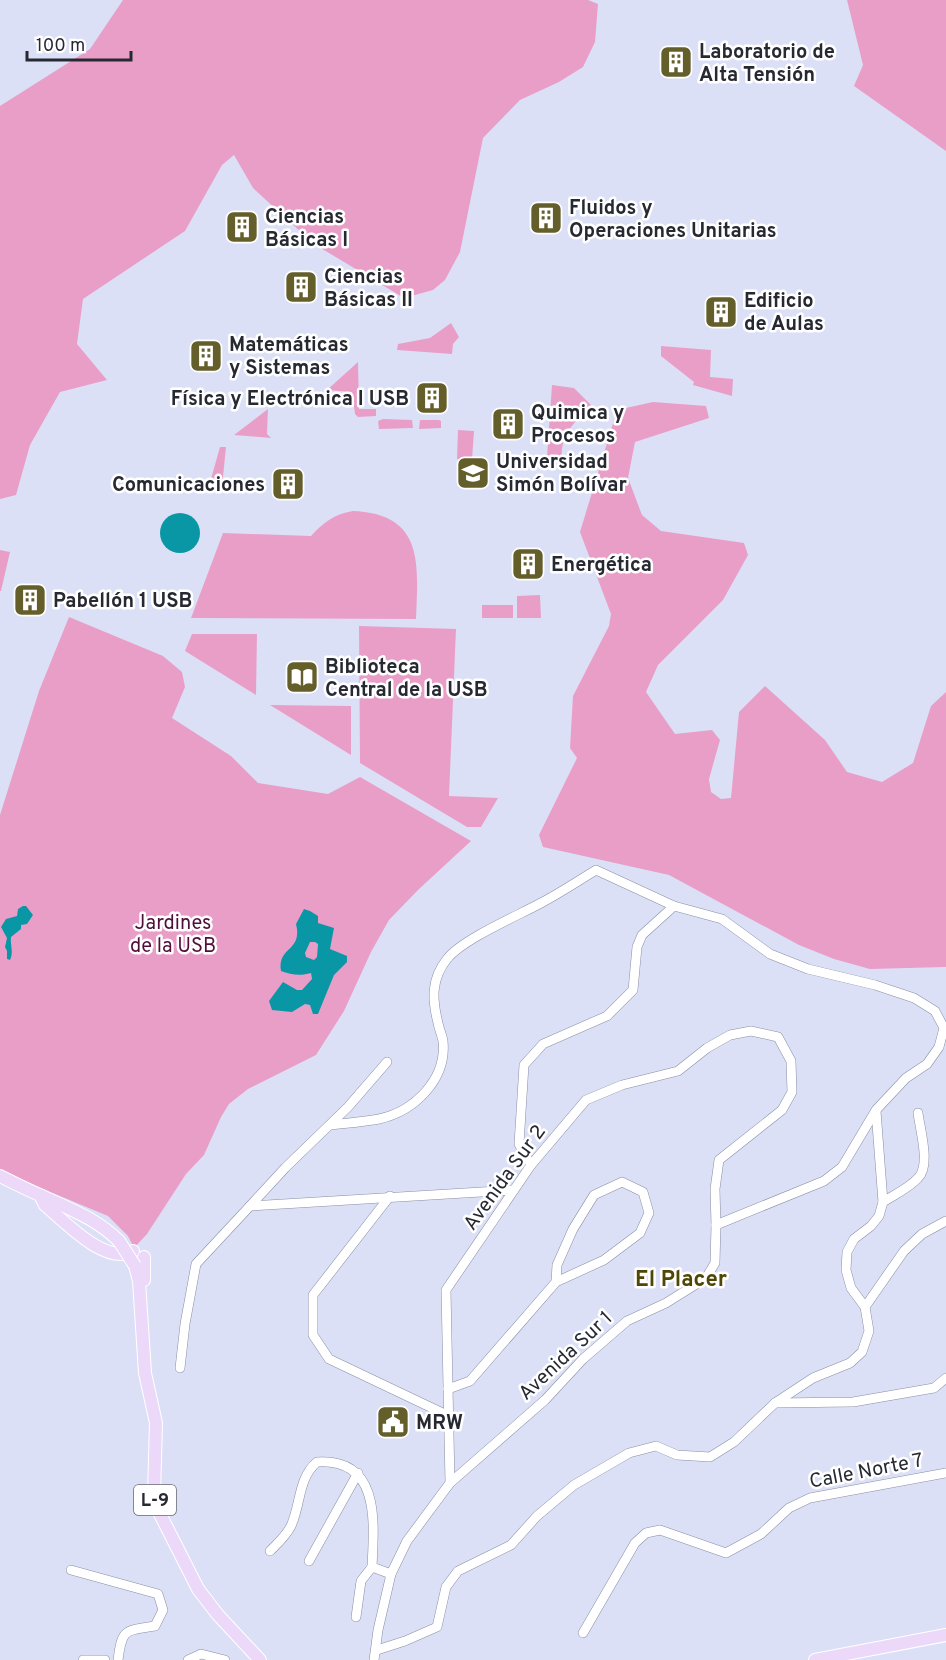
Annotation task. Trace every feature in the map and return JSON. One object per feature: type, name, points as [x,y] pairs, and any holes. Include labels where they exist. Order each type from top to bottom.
[{"type":"main road","name":"L-9","points":[[0,1176],[81,1213],[109,1231],[119,1241],[135,1266],[139,1281],[145,1373],[156,1423],[154,1495],[157,1508],[198,1589],[218,1615],[260,1660]]},
{"type":"main road","points":[[41,1196],[45,1205],[99,1248],[115,1254],[138,1254],[144,1287],[141,1308]]},
{"type":"main road","points":[[815,1660],[946,1635]]},
{"type":"street","points":[[330,1125],[380,1119],[397,1113],[419,1099],[432,1085],[441,1065],[443,1041],[432,989],[437,973],[448,957],[476,937],[541,903],[596,870],[674,906],[722,919],[770,954],[799,966],[875,985],[914,998],[935,1011],[944,1028],[939,1047],[927,1064],[906,1078],[876,1110],[842,1167],[824,1180],[717,1226]]},
{"type":"street","points":[[531,1165],[519,1144],[524,1065],[543,1044],[607,1016],[633,990],[637,947],[642,935],[674,906]]},
{"type":"street","name":"Avenida Sur 2","points":[[450,1483],[446,1290],[531,1165],[586,1100],[622,1085],[678,1071],[707,1048],[730,1035],[751,1031],[778,1037]]},
{"type":"street","name":"Avenida Sur 1","points":[[374,1660],[378,1630],[391,1574],[406,1541],[450,1483],[545,1400],[583,1359],[627,1321],[666,1303],[706,1278],[715,1263],[717,1226],[715,1189],[718,1160],[782,1110],[792,1092],[791,1061],[778,1037]]},
{"type":"street","points":[[180,1368],[184,1324],[196,1264],[285,1168],[348,1107],[387,1062]]},
{"type":"street","points":[[377,1650],[437,1627],[446,1587],[458,1571],[511,1545],[537,1516],[574,1485],[629,1453],[656,1446],[677,1455],[710,1457],[734,1442],[775,1403],[813,1378],[850,1363],[862,1352],[869,1331],[865,1307],[851,1288],[846,1270],[847,1252],[854,1239],[871,1226],[879,1216],[883,1202],[876,1110]]},
{"type":"street","points":[[883,1202],[918,1179],[923,1172],[925,1162],[918,1113]]},
{"type":"street","points":[[448,1389],[471,1381],[556,1282],[604,1260],[640,1233],[649,1213],[643,1192],[622,1182],[594,1195],[573,1229],[556,1264],[556,1282]]},
{"type":"street","points":[[250,1206],[514,1190]]},
{"type":"street","points":[[390,1196],[313,1294],[313,1335],[329,1359],[449,1416]]},
{"type":"street","points":[[865,1307],[904,1251],[922,1234],[946,1221]]},
{"type":"street","points":[[775,1403],[853,1402],[933,1388],[946,1378]]},
{"type":"street","points":[[270,1551],[292,1525],[308,1470],[317,1462],[336,1462],[358,1473],[365,1483],[371,1502],[374,1531],[372,1567],[361,1581],[356,1617]]},
{"type":"street","points":[[309,1561],[358,1473]]},
{"type":"street","name":"Calle Norte 7","points":[[583,1634],[635,1543],[646,1533],[660,1530],[726,1553],[760,1534],[789,1508],[810,1498],[946,1473]]},
{"type":"street","points":[[372,1567],[391,1574]]},
{"type":"street","points":[[71,1570],[158,1594],[163,1610],[155,1626],[128,1630],[121,1638],[118,1660]]},
{"type":"street","points":[[188,1660],[201,1654],[225,1660]]},
{"type":"street","points":[[83,1660],[105,1660]]},
{"type":"green space","points":[[123,0],[588,0],[598,4],[595,42],[583,67],[559,82],[520,100],[483,138],[460,252],[445,280],[433,290],[404,298],[314,244],[253,188],[234,155],[222,165],[185,231],[83,299],[77,344],[107,380],[60,392],[30,445],[16,495],[0,499],[0,106],[90,49]]},
{"type":"green space","points":[[847,0],[946,0],[946,151],[854,86],[863,65]]},
{"type":"green space","points":[[451,323],[459,337],[453,344],[452,354],[397,350],[398,344],[430,338]]},
{"type":"green space","points":[[661,346],[711,350],[710,377],[733,379],[732,396],[693,385],[694,382],[661,356]]},
{"type":"green space","points":[[358,362],[359,409],[376,409],[376,416],[358,417],[355,414],[352,392],[327,390]]},
{"type":"green space","points":[[552,385],[574,388],[591,405],[566,435],[562,458],[547,457]]},
{"type":"green space","points":[[653,402],[706,406],[709,418],[635,442],[628,478],[642,515],[661,531],[744,543],[748,555],[723,600],[658,665],[646,692],[675,734],[712,730],[720,740],[709,779],[711,792],[721,799],[731,798],[739,712],[765,686],[825,740],[847,772],[882,782],[913,763],[931,706],[946,692],[946,967],[870,969],[834,959],[799,945],[669,875],[543,847],[539,835],[577,758],[570,748],[573,696],[609,626],[611,614],[580,532],[617,410]]},
{"type":"green space","points":[[268,409],[267,434],[271,438],[234,435]]},
{"type":"green space","points":[[383,419],[412,420],[413,428],[379,429],[378,421]]},
{"type":"green space","points":[[420,420],[439,420],[441,428],[419,429]]},
{"type":"green space","points":[[458,430],[474,431],[472,460],[457,459]]},
{"type":"green space","points":[[220,447],[226,447],[222,487],[209,486]]},
{"type":"green space","points":[[353,511],[376,514],[394,522],[405,532],[416,562],[416,619],[191,618],[223,533],[311,536],[329,520]]},
{"type":"green space","points":[[0,550],[10,552],[1,591],[0,591]]},
{"type":"green space","points":[[540,595],[541,618],[517,618],[517,596]]},
{"type":"green space","points":[[482,605],[513,605],[513,618],[482,618]]},
{"type":"green space","name":"Jardines de la USB","points":[[69,617],[163,656],[182,672],[185,687],[172,718],[231,756],[258,783],[328,794],[360,777],[471,841],[389,920],[371,952],[344,1011],[316,1055],[248,1089],[229,1104],[204,1155],[186,1174],[147,1234],[134,1248],[128,1236],[108,1216],[0,1171],[0,815],[39,691]]},
{"type":"green space","points":[[359,626],[456,629],[449,796],[498,798],[481,827],[467,827],[360,763]]},
{"type":"green space","points":[[192,634],[257,634],[256,695],[185,651]]},
{"type":"green space","points":[[270,705],[351,706],[351,755]]},
{"type":"water","points":[[180,513],[188,514],[194,519],[199,525],[199,541],[194,547],[188,552],[180,553],[172,552],[166,547],[161,541],[160,533],[161,525],[166,519],[172,514]]},
{"type":"water","points":[[26,906],[33,915],[27,924],[21,925],[21,929],[11,937],[10,960],[7,959],[5,947],[7,938],[1,927],[6,919],[17,916],[18,909]]},
{"type":"water","points":[[304,909],[318,916],[318,923],[334,928],[330,949],[347,956],[347,962],[334,975],[318,1014],[313,1014],[310,1005],[305,1004],[292,1012],[272,1010],[269,1001],[283,982],[297,990],[302,990],[312,979],[311,973],[296,975],[281,971],[283,957],[296,940],[296,924]],"holes":[[[310,942],[318,944],[317,957],[314,960],[306,957],[305,953]]]},
{"type":"place","name":"Laboratorio de Alta Tensión","points":[[676,62]]},
{"type":"place","name":"Fluidos y Operaciones Unitarias","points":[[546,218]]},
{"type":"place","name":"Ciencias Básicas I","points":[[242,227]]},
{"type":"place","name":"Ciencias Básicas II","points":[[301,287]]},
{"type":"place","name":"Edificio de Aulas","points":[[721,312]]},
{"type":"place","name":"Matemáticas y Sistemas","points":[[206,356]]},
{"type":"place","name":"Física y Electrónica I USB","points":[[432,398]]},
{"type":"place","name":"Quimica y Procesos","points":[[508,424]]},
{"type":"place","name":"Universidad Simón Bolívar","points":[[473,473]]},
{"type":"place","name":"Comunicaciones","points":[[288,484]]},
{"type":"place","name":"Energética","points":[[528,564]]},
{"type":"place","name":"Pabellón 1 USB","points":[[30,600]]},
{"type":"place","name":"Biblioteca Central de la USB","points":[[302,677]]},
{"type":"place","name":"MRW","points":[[393,1422]]},
{"type":"district","name":"El Placer","points":[[681,1278]]}]
